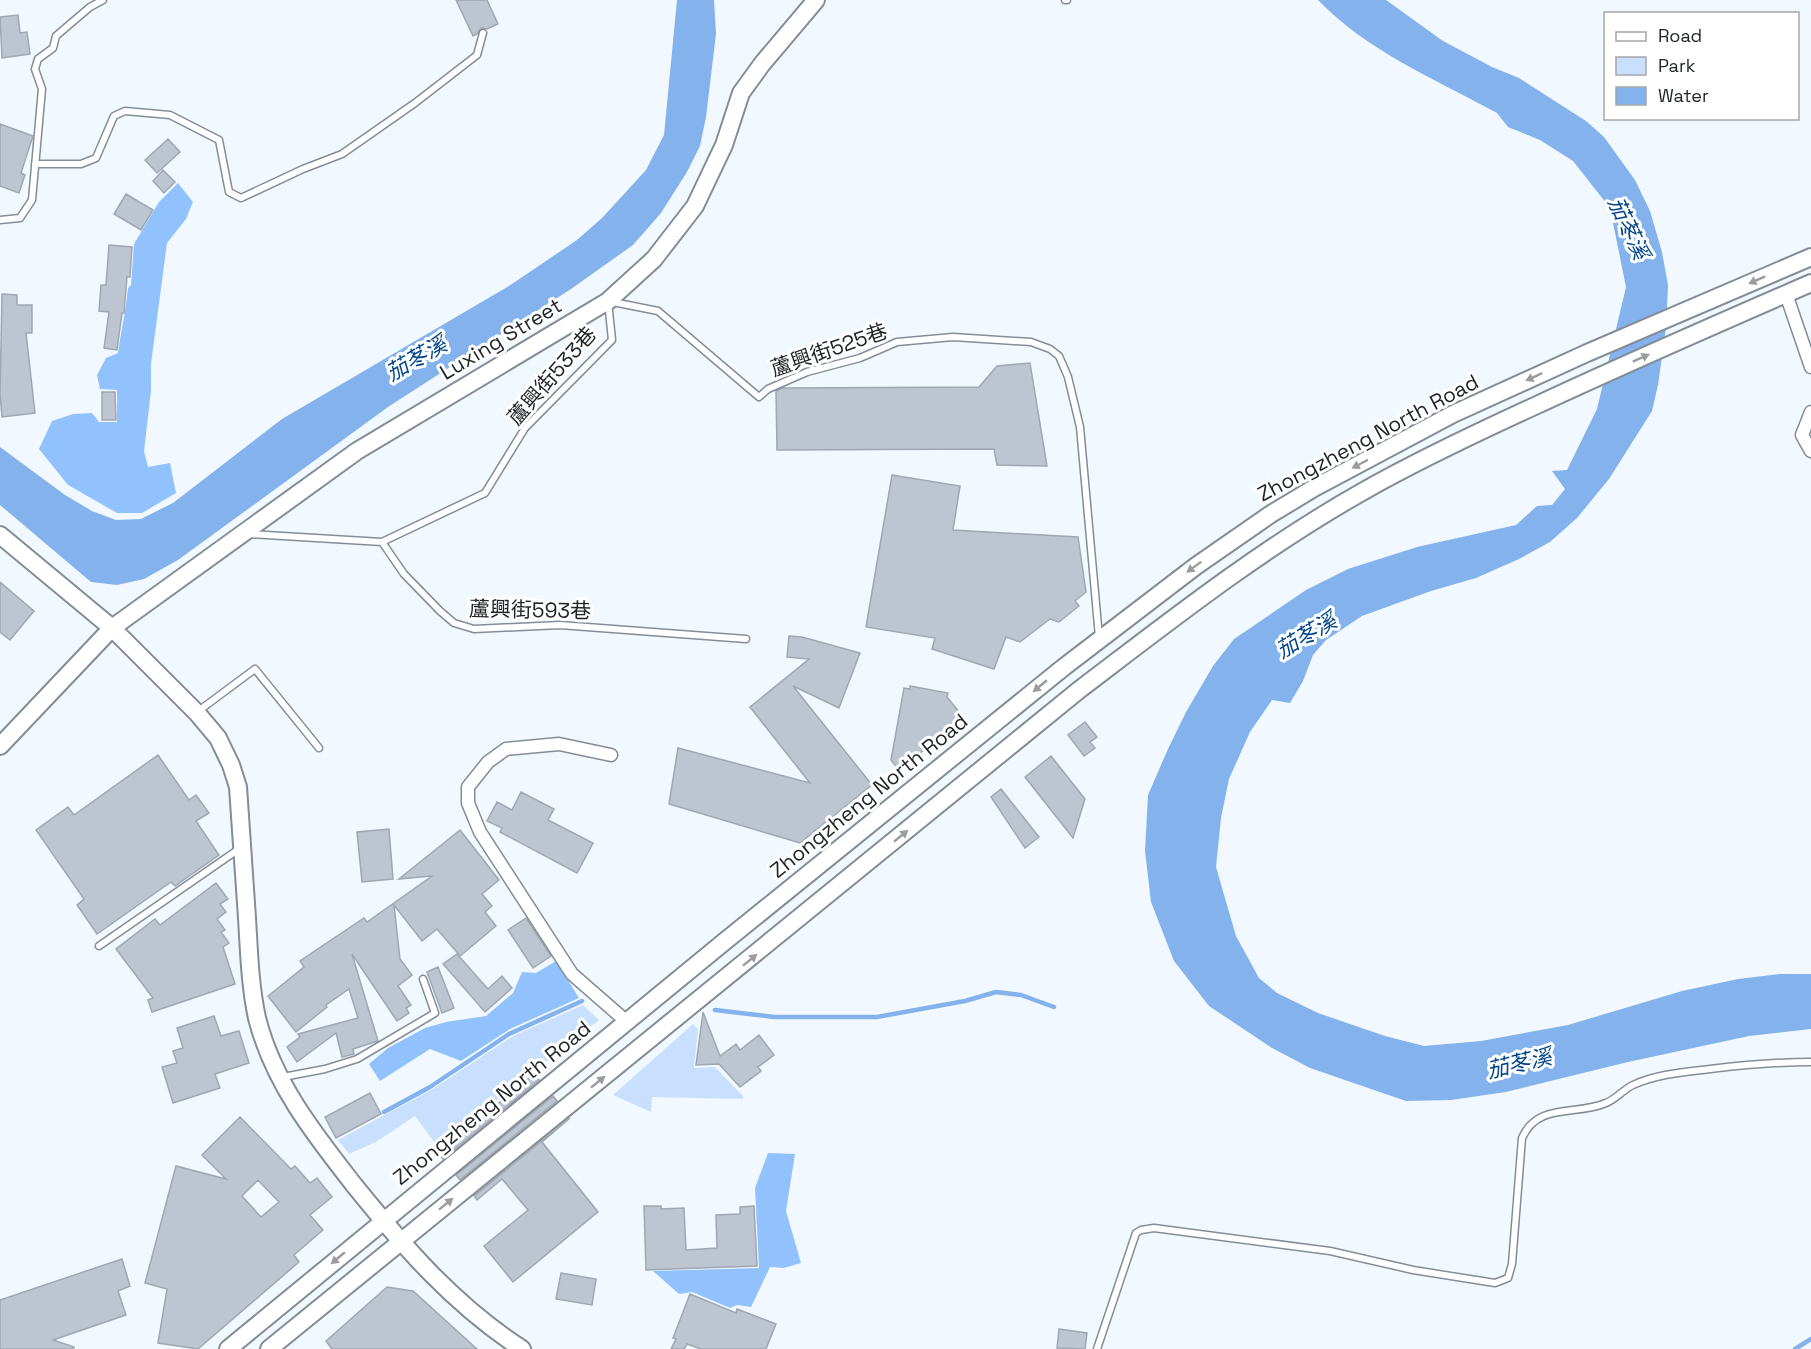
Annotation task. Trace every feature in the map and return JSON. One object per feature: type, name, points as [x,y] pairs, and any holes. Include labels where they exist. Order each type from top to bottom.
[{"type":"street","name":"Luxing Street","points":[[0,746],[112,627],[357,451],[609,301],[654,259],[695,206],[724,145],[741,93],[762,64],[816,0]]},
{"type":"street","name":"Zhongzheng North Road","points":[[228,1349],[1100,638],[1196,566],[1271,514],[1314,488],[1453,414],[1587,353],[1811,257]]},
{"type":"street","points":[[269,1349],[1079,690],[1205,594],[1298,531],[1363,491],[1473,435],[1592,380],[1811,284]]},
{"type":"street","points":[[1786,294],[1811,367]]},
{"type":"street","points":[[1811,412],[1802,435],[1811,451]]},
{"type":"street","points":[[0,535],[112,627],[197,713],[218,738],[231,765],[238,787],[249,953],[257,1016],[269,1057],[288,1094],[325,1147],[383,1221],[429,1274],[497,1333],[522,1349]]},
{"type":"street","points":[[611,755],[559,744],[507,749],[488,762],[468,787],[468,803],[480,832],[572,974],[627,1022]]},
{"type":"lane","points":[[0,220],[20,218],[32,200],[42,89],[35,69],[38,59],[52,48],[56,36],[90,7],[102,0]]},
{"type":"lane","points":[[35,164],[81,164],[96,158],[114,116],[125,111],[170,115],[219,140],[229,192],[241,198],[303,169],[342,154],[415,103],[477,55],[483,33]]},
{"type":"lane","name":"蘆興街533巷","points":[[382,542],[485,493],[525,428],[612,340],[609,301]]},
{"type":"lane","name":"蘆興街525巷","points":[[609,301],[657,311],[759,397],[768,388],[807,372],[860,358],[897,342],[953,337],[1031,342],[1050,349],[1059,357],[1068,377],[1080,426],[1100,638]]},
{"type":"lane","points":[[243,534],[382,542]]},
{"type":"lane","name":"蘆興街593巷","points":[[382,542],[404,574],[454,624],[474,629],[560,625],[746,639]]},
{"type":"lane","points":[[197,713],[255,669],[319,748]]},
{"type":"lane","points":[[99,946],[242,846]]},
{"type":"lane","points":[[280,1078],[325,1069],[357,1059],[435,1013],[423,979]]},
{"type":"lane","points":[[1096,1349],[1136,1233],[1141,1230],[1154,1228],[1330,1251],[1413,1270],[1495,1283],[1508,1278],[1512,1264],[1522,1138],[1527,1127],[1535,1119],[1606,1103],[1633,1085],[1669,1074],[1774,1062],[1811,1062]]},
{"type":"green space","points":[[583,1005],[599,1020],[438,1147],[415,1116],[376,1142],[349,1154],[338,1140],[433,1089],[513,1036]]},
{"type":"green space","points":[[693,1024],[698,1029],[694,1068],[715,1067],[743,1096],[743,1099],[652,1097],[651,1112],[613,1095]]},
{"type":"shaded area","points":[[178,183],[193,202],[186,219],[167,243],[151,364],[151,391],[144,451],[148,467],[170,463],[176,493],[142,513],[117,513],[68,485],[39,449],[52,421],[73,414],[92,413],[99,422],[117,422],[117,390],[100,389],[97,375],[106,358],[118,353],[128,288],[131,285],[134,244],[159,202]]},
{"type":"shaded area","points":[[556,961],[579,998],[510,1029],[461,1061],[430,1049],[380,1081],[369,1064],[388,1048],[425,1028],[446,1022],[486,1016],[513,993],[522,972],[536,973]]},
{"type":"shaded area","points":[[768,1153],[795,1154],[786,1211],[801,1263],[784,1268],[770,1267],[751,1307],[737,1305],[730,1308],[692,1292],[679,1294],[653,1271],[759,1268],[755,1188]]},
{"type":"water","name":"茄苳溪","points":[[677,0],[714,0],[716,34],[706,117],[700,146],[687,172],[661,213],[633,245],[571,289],[388,407],[178,560],[144,579],[117,585],[91,582],[0,505],[0,447],[65,495],[92,511],[116,520],[141,519],[173,503],[282,419],[509,286],[577,240],[602,218],[646,170],[664,135]]},
{"type":"water","name":"茄苳溪","points":[[1318,0],[1386,0],[1443,41],[1492,67],[1519,78],[1586,121],[1604,137],[1635,180],[1650,211],[1662,252],[1668,285],[1666,328],[1652,411],[1609,479],[1577,518],[1550,542],[1519,559],[1476,578],[1431,591],[1362,616],[1326,640],[1313,655],[1303,681],[1290,703],[1272,700],[1250,732],[1229,779],[1221,818],[1216,867],[1236,936],[1259,978],[1277,993],[1318,1013],[1385,1036],[1424,1046],[1481,1041],[1568,1025],[1682,991],[1738,979],[1781,974],[1811,974],[1811,1029],[1749,1036],[1628,1062],[1506,1092],[1451,1100],[1406,1101],[1310,1068],[1272,1048],[1209,1006],[1174,961],[1151,902],[1145,851],[1148,795],[1186,712],[1213,666],[1234,639],[1306,590],[1348,569],[1417,547],[1516,525],[1537,506],[1552,505],[1565,489],[1552,471],[1567,470],[1597,409],[1626,287],[1610,208],[1573,161],[1540,140],[1508,127],[1497,113],[1380,49],[1337,18]]},
{"type":"building","points":[[456,0],[487,0],[498,24],[487,29],[481,28],[473,36]]},
{"type":"building","points":[[18,15],[20,33],[27,32],[30,54],[2,58],[0,17]]},
{"type":"building","points":[[0,124],[33,136],[21,173],[25,175],[19,193],[0,186]]},
{"type":"building","points":[[168,139],[180,152],[157,173],[145,160]]},
{"type":"building","points":[[163,170],[175,182],[164,193],[153,181]]},
{"type":"building","points":[[126,194],[153,210],[141,230],[114,214]]},
{"type":"building","points":[[109,245],[132,247],[130,277],[127,277],[124,313],[122,313],[117,350],[104,348],[109,312],[99,311],[101,285],[106,285]]},
{"type":"building","points":[[2,294],[17,295],[17,305],[32,305],[32,333],[26,333],[35,413],[2,417],[0,394]]},
{"type":"building","points":[[1030,363],[1047,466],[997,465],[994,449],[777,450],[776,391],[782,388],[979,387],[997,366]]},
{"type":"building","points":[[102,392],[115,392],[116,420],[102,420]]},
{"type":"building","points":[[892,475],[960,486],[953,530],[1078,537],[1086,592],[1075,601],[1079,606],[1059,622],[1050,619],[1020,642],[1006,637],[994,669],[932,649],[935,638],[866,627]]},
{"type":"building","points":[[0,582],[34,611],[10,640],[0,632]]},
{"type":"building","points":[[789,636],[802,637],[860,653],[839,708],[793,686],[872,785],[800,843],[669,804],[678,748],[810,783],[750,707],[809,659],[787,657]]},
{"type":"building","points":[[910,686],[948,693],[947,697],[964,718],[899,770],[891,760],[904,688],[910,689]]},
{"type":"building","points":[[1085,722],[1097,737],[1090,742],[1095,748],[1084,756],[1068,735]]},
{"type":"building","points":[[158,755],[189,800],[196,795],[209,813],[196,821],[219,855],[175,886],[171,882],[97,934],[77,905],[84,899],[36,830],[68,807],[74,815]]},
{"type":"building","points":[[1051,756],[1085,799],[1073,838],[1025,777]]},
{"type":"building","points":[[1001,789],[1039,837],[1025,848],[991,797]]},
{"type":"building","points":[[521,792],[554,809],[548,820],[593,843],[577,873],[500,832],[502,828],[487,821],[497,802],[512,810]]},
{"type":"building","points":[[389,829],[393,879],[362,882],[357,832]]},
{"type":"building","points":[[460,830],[499,880],[482,894],[492,906],[485,912],[496,926],[460,956],[437,929],[422,941],[394,905],[400,959],[412,975],[398,986],[411,1005],[406,1008],[409,1013],[397,1021],[352,954],[378,1041],[353,1049],[354,1054],[342,1057],[336,1033],[297,1062],[287,1047],[300,1037],[298,1034],[358,1018],[349,989],[326,1005],[327,1007],[296,1032],[268,996],[304,967],[300,961],[364,918],[367,922],[432,876],[399,879]]},
{"type":"building","points":[[216,883],[228,899],[220,904],[226,912],[217,919],[225,930],[221,932],[229,943],[223,947],[235,984],[152,1012],[148,1000],[153,998],[116,949],[155,919],[160,925]]},
{"type":"building","points":[[526,918],[551,956],[533,968],[508,930]]},
{"type":"building","points":[[457,954],[488,989],[502,976],[512,988],[485,1012],[443,964]]},
{"type":"building","points":[[438,967],[454,1008],[442,1013],[427,972]]},
{"type":"building","points":[[703,1012],[720,1056],[736,1044],[740,1050],[759,1035],[774,1055],[758,1067],[761,1071],[740,1087],[719,1064],[696,1065]]},
{"type":"building","points":[[214,1016],[221,1036],[239,1031],[249,1063],[215,1074],[220,1088],[173,1103],[162,1067],[177,1063],[173,1051],[183,1048],[177,1028]]},
{"type":"building","points":[[534,1074],[539,1080],[443,1159],[438,1153]]},
{"type":"building","points":[[370,1093],[381,1114],[336,1138],[325,1117]]},
{"type":"building","points":[[553,1096],[557,1101],[460,1180],[456,1175]]},
{"type":"building","points":[[240,1117],[291,1169],[295,1166],[310,1183],[317,1178],[332,1197],[310,1215],[323,1230],[294,1255],[299,1262],[198,1349],[158,1343],[167,1289],[145,1283],[176,1166],[226,1179],[202,1155]],"holes":[[[258,1180],[279,1202],[261,1217],[242,1196]]]},
{"type":"building","points":[[570,1118],[542,1142],[598,1212],[513,1282],[484,1246],[528,1210],[502,1179],[477,1200],[474,1196]]},
{"type":"building","points":[[644,1206],[661,1206],[661,1209],[684,1208],[686,1250],[717,1248],[716,1215],[740,1214],[740,1207],[754,1206],[757,1266],[646,1270]]},
{"type":"building","points":[[122,1259],[130,1286],[118,1291],[126,1315],[53,1340],[74,1347],[74,1349],[0,1349],[0,1300]]},
{"type":"building","points":[[561,1273],[596,1279],[592,1305],[556,1299]]},
{"type":"building","points":[[387,1287],[413,1291],[477,1349],[332,1349],[326,1341]]},
{"type":"building","points":[[690,1294],[736,1313],[737,1309],[776,1324],[766,1349],[701,1349],[687,1344],[684,1349],[671,1349]]},
{"type":"building","points":[[1059,1329],[1087,1333],[1085,1349],[1057,1348]]},
{"type":"waterway","points":[[715,1010],[774,1017],[877,1017],[965,1001],[996,992],[1021,995],[1054,1007]]},
{"type":"waterway","points":[[384,1112],[430,1087],[509,1034],[582,1001]]},
{"type":"waterway","points":[[1795,1349],[1811,1339]]}]
